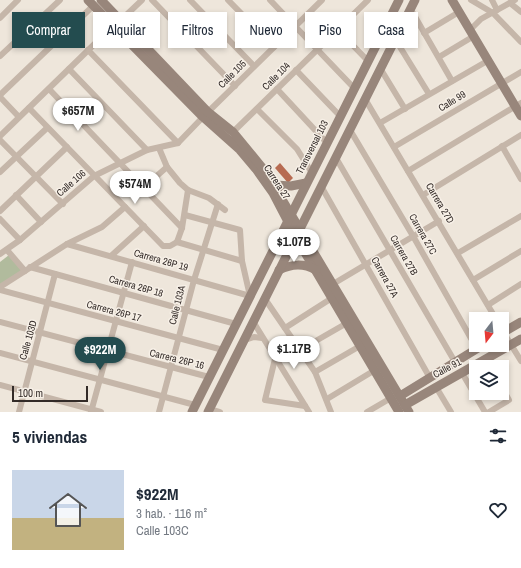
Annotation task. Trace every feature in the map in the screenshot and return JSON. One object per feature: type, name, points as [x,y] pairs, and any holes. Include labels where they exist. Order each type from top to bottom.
[{"type":"street","points":[[0,18],[18,0]]},
{"type":"street","points":[[0,56],[60,0]]},
{"type":"street","name":"Carrera 27","points":[[101,0],[109,12]]},
{"type":"street","points":[[129,12],[142,0]]},
{"type":"street","points":[[152,0],[235,86]]},
{"type":"street","points":[[190,0],[254,66]]},
{"type":"street","points":[[228,0],[240,12]]},
{"type":"street","points":[[270,0],[282,12]]},
{"type":"street","points":[[275,5],[281,0]]},
{"type":"street","name":"Calle 105","points":[[297,25],[322,0]]},
{"type":"street","name":"Calle 104","points":[[356,12],[368,0]]},
{"type":"street","name":"Transversal 103","points":[[194,409],[399,0]]},
{"type":"street","points":[[408,12],[415,0]]},
{"type":"street","points":[[452,0],[518,104],[521,116]]},
{"type":"street","points":[[470,0],[495,11]]},
{"type":"street","points":[[492,0],[495,11],[521,42]]},
{"type":"street","points":[[439,57],[472,33],[482,19],[495,11],[513,2],[521,12]]},
{"type":"street","points":[[20,117],[0,96],[91,3]]},
{"type":"street","name":"Carrera 27","points":[[91,3],[103,12]]},
{"type":"street","points":[[410,8],[452,81]]},
{"type":"street","points":[[424,33],[459,12]]},
{"type":"street","points":[[297,27],[305,35]]},
{"type":"street","points":[[0,136],[93,45]]},
{"type":"street","name":"Carrera 27","points":[[141,48],[240,150],[256,169],[333,284],[399,396],[404,409]]},
{"type":"street","name":"Calle 105","points":[[206,115],[273,48]]},
{"type":"street","points":[[318,48],[354,88]]},
{"type":"street","name":"Calle 104","points":[[233,132],[318,48]]},
{"type":"street","points":[[355,48],[368,61]]},
{"type":"street","points":[[220,412],[209,410],[254,323],[390,48]]},
{"type":"street","points":[[401,48],[429,94]]},
{"type":"street","points":[[88,50],[178,143],[206,115]]},
{"type":"street","points":[[380,123],[489,60]]},
{"type":"street","points":[[380,68],[405,109]]},
{"type":"street","points":[[69,69],[147,150]]},
{"type":"street","points":[[296,70],[340,116]]},
{"type":"street","name":"Calle 99","points":[[394,147],[521,72]]},
{"type":"street","points":[[277,88],[327,144]]},
{"type":"street","points":[[49,89],[182,228]]},
{"type":"street","name":"Carrera 27D","points":[[365,99],[492,312]]},
{"type":"street","points":[[408,171],[518,104]]},
{"type":"street","points":[[29,108],[163,246],[170,246],[177,242],[185,215],[188,190]]},
{"type":"street","points":[[257,109],[297,149],[312,173]]},
{"type":"street","name":"Carrera 27","points":[[206,115],[233,132],[250,151],[275,186],[289,217]]},
{"type":"street","points":[[0,172],[47,128]]},
{"type":"street","name":"Carrera 27C","points":[[350,130],[469,329]]},
{"type":"street","points":[[423,195],[521,135]]},
{"type":"street","points":[[0,140],[63,204]]},
{"type":"street","name":"Calle 106","points":[[0,254],[20,240],[94,176],[147,150],[178,143]]},
{"type":"street","points":[[502,146],[521,179]]},
{"type":"street","points":[[0,211],[67,147]]},
{"type":"street","points":[[159,148],[167,167],[188,190],[203,195],[225,210]]},
{"type":"street","name":"Carrera 27B","points":[[336,158],[455,362]]},
{"type":"street","points":[[144,187],[167,167]]},
{"type":"street","points":[[275,186],[306,184]]},
{"type":"street","name":"Carrera 27A","points":[[321,186],[430,378]]},
{"type":"street","points":[[16,195],[41,222]]},
{"type":"street","points":[[300,197],[300,201],[303,205],[308,206],[313,202]]},
{"type":"street","name":"Calle 103A","points":[[159,412],[194,280],[218,204]]},
{"type":"street","points":[[0,288],[67,244],[102,227],[125,207]]},
{"type":"street","points":[[185,215],[238,229],[240,232],[242,262],[250,296]]},
{"type":"street","points":[[458,253],[521,216]]},
{"type":"street","points":[[0,219],[20,240]]},
{"type":"street","points":[[333,284],[438,221]]},
{"type":"street","points":[[111,256],[144,226]]},
{"type":"street","name":"Carrera 27","points":[[298,232],[316,270],[360,346],[375,370],[399,396]]},
{"type":"street","points":[[177,242],[242,262]]},
{"type":"street","name":"Carrera 26P 19","points":[[67,244],[250,296]]},
{"type":"street","points":[[7,250],[27,269]]},
{"type":"street","points":[[473,280],[521,251]]},
{"type":"street","points":[[91,411],[114,321],[132,262]]},
{"type":"street","points":[[279,270],[295,265],[303,265],[316,270]]},
{"type":"street","name":"Carrera 26P 18","points":[[27,269],[55,274],[236,324]]},
{"type":"street","name":"Calle 103D","points":[[19,412],[41,333],[55,274]]},
{"type":"street","points":[[488,304],[521,284]]},
{"type":"street","name":"Carrera 26P 17","points":[[0,288],[48,304],[223,350]]},
{"type":"street","points":[[285,328],[332,298]]},
{"type":"street","points":[[265,299],[315,372],[331,412]]},
{"type":"street","name":"Carrera 26P 16","points":[[0,322],[209,377]]},
{"type":"street","points":[[509,328],[521,322]]},
{"type":"street","points":[[254,323],[309,412]]},
{"type":"street","points":[[300,350],[347,323]]},
{"type":"street","points":[[245,340],[254,337],[262,338]]},
{"type":"street","name":"Calle 91","points":[[492,360],[521,339]]},
{"type":"street","points":[[509,342],[521,361]]},
{"type":"street","points":[[315,372],[360,346]]},
{"type":"street","name":"Calle 91","points":[[399,396],[472,352]]},
{"type":"street","points":[[0,353],[32,363],[164,397],[194,409]]},
{"type":"street","points":[[275,359],[265,400],[305,406]]},
{"type":"street","points":[[327,399],[375,370]]},
{"type":"street","name":"Calle 91","points":[[404,409],[436,387],[469,370]]},
{"type":"street","points":[[462,373],[485,412]]},
{"type":"street","points":[[0,385],[91,411],[101,412]]},
{"type":"street","points":[[436,387],[451,412]]},
{"type":"street","points":[[367,412],[399,396]]},
{"type":"street","points":[[489,412],[509,400]]},
{"type":"green space","points":[[9,255],[23,270],[0,286],[0,262]]},
{"type":"building","points":[[280,163],[293,178],[288,183],[275,168]]}]
